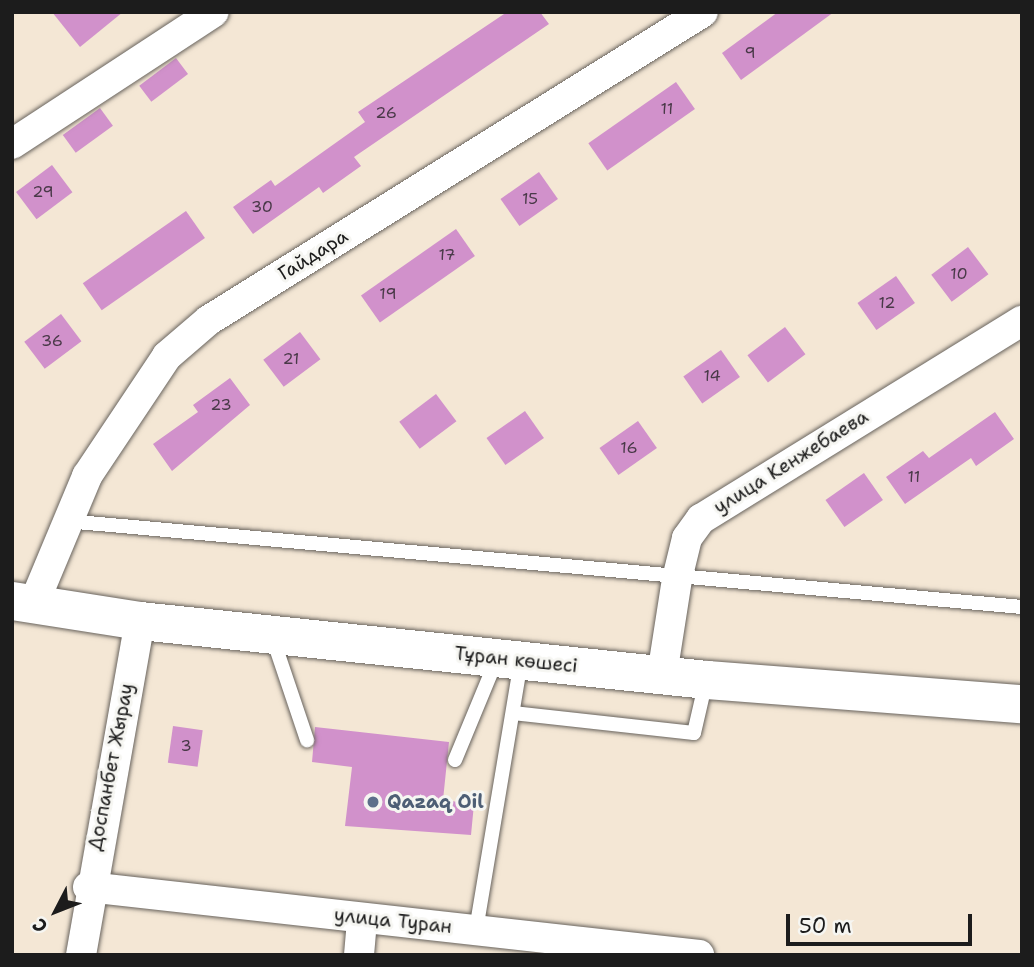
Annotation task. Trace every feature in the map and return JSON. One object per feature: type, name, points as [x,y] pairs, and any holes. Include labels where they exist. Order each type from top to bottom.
[{"type":"main road","name":"Тұран көшесі","points":[[23,602],[140,621],[706,680],[1022,704]]},
{"type":"street","points":[[12,144],[214,12]]},
{"type":"street","name":"Гайдара","points":[[23,602],[132,402],[167,356],[209,320],[703,12]]},
{"type":"street","name":"улица Кенжебаева","points":[[662,675],[677,579],[687,538],[701,519],[1022,321]]},
{"type":"street","name":"Доспанбет Жырау","points":[[81,955],[88,887],[140,621]]},
{"type":"street","name":"улица Туран","points":[[88,887],[476,930],[633,951],[699,955]]},
{"type":"street","points":[[359,955],[362,918]]},
{"type":"lane","points":[[66,521],[677,579],[1022,607]]},
{"type":"lane","points":[[271,634],[307,740]]},
{"type":"lane","points":[[476,930],[513,713],[510,659]]},
{"type":"lane","points":[[455,760],[510,659]]},
{"type":"lane","points":[[513,713],[694,733],[706,680]]},
{"type":"building","points":[[52,12],[123,12],[80,47]]},
{"type":"building","points":[[507,12],[540,12],[549,24],[354,157],[361,166],[323,193],[319,187],[253,234],[233,207],[271,180],[275,186],[365,122],[358,112]]},
{"type":"building","points":[[778,12],[834,12],[741,80],[722,53]]},
{"type":"building","points":[[176,58],[188,74],[151,102],[139,86]]},
{"type":"building","points":[[676,82],[695,109],[607,170],[588,143]]},
{"type":"building","points":[[100,108],[113,126],[76,153],[63,135]]},
{"type":"building","points":[[52,165],[72,192],[37,219],[16,192]]},
{"type":"building","points":[[539,172],[558,199],[519,226],[500,199]]},
{"type":"building","points":[[186,211],[205,238],[102,310],[83,283]]},
{"type":"building","points":[[456,229],[475,256],[380,323],[361,296]]},
{"type":"building","points":[[968,247],[988,274],[952,302],[931,275]]},
{"type":"building","points":[[896,276],[915,303],[876,330],[857,303]]},
{"type":"building","points":[[61,314],[81,341],[45,369],[24,342]]},
{"type":"building","points":[[785,327],[805,354],[768,382],[747,355]]},
{"type":"building","points":[[300,332],[320,359],[284,387],[263,360]]},
{"type":"building","points":[[721,350],[740,377],[702,403],[683,376]]},
{"type":"building","points":[[230,378],[250,405],[172,471],[153,444],[198,412],[193,405]]},
{"type":"building","points":[[436,394],[456,421],[420,449],[399,422]]},
{"type":"building","points":[[525,411],[544,438],[505,465],[486,438]]},
{"type":"building","points":[[995,412],[1014,439],[976,466],[971,458],[905,504],[886,477],[923,451],[929,458]]},
{"type":"building","points":[[638,421],[657,448],[618,475],[599,448]]},
{"type":"building","points":[[864,473],[883,500],[844,527],[825,500]]},
{"type":"building","points":[[173,726],[203,730],[198,767],[168,763]]},
{"type":"building","points":[[315,727],[449,742],[443,800],[474,804],[471,835],[345,826],[352,767],[312,762]]},
{"type":"place","name":"Qazaq Oil","points":[[373,802]]}]
